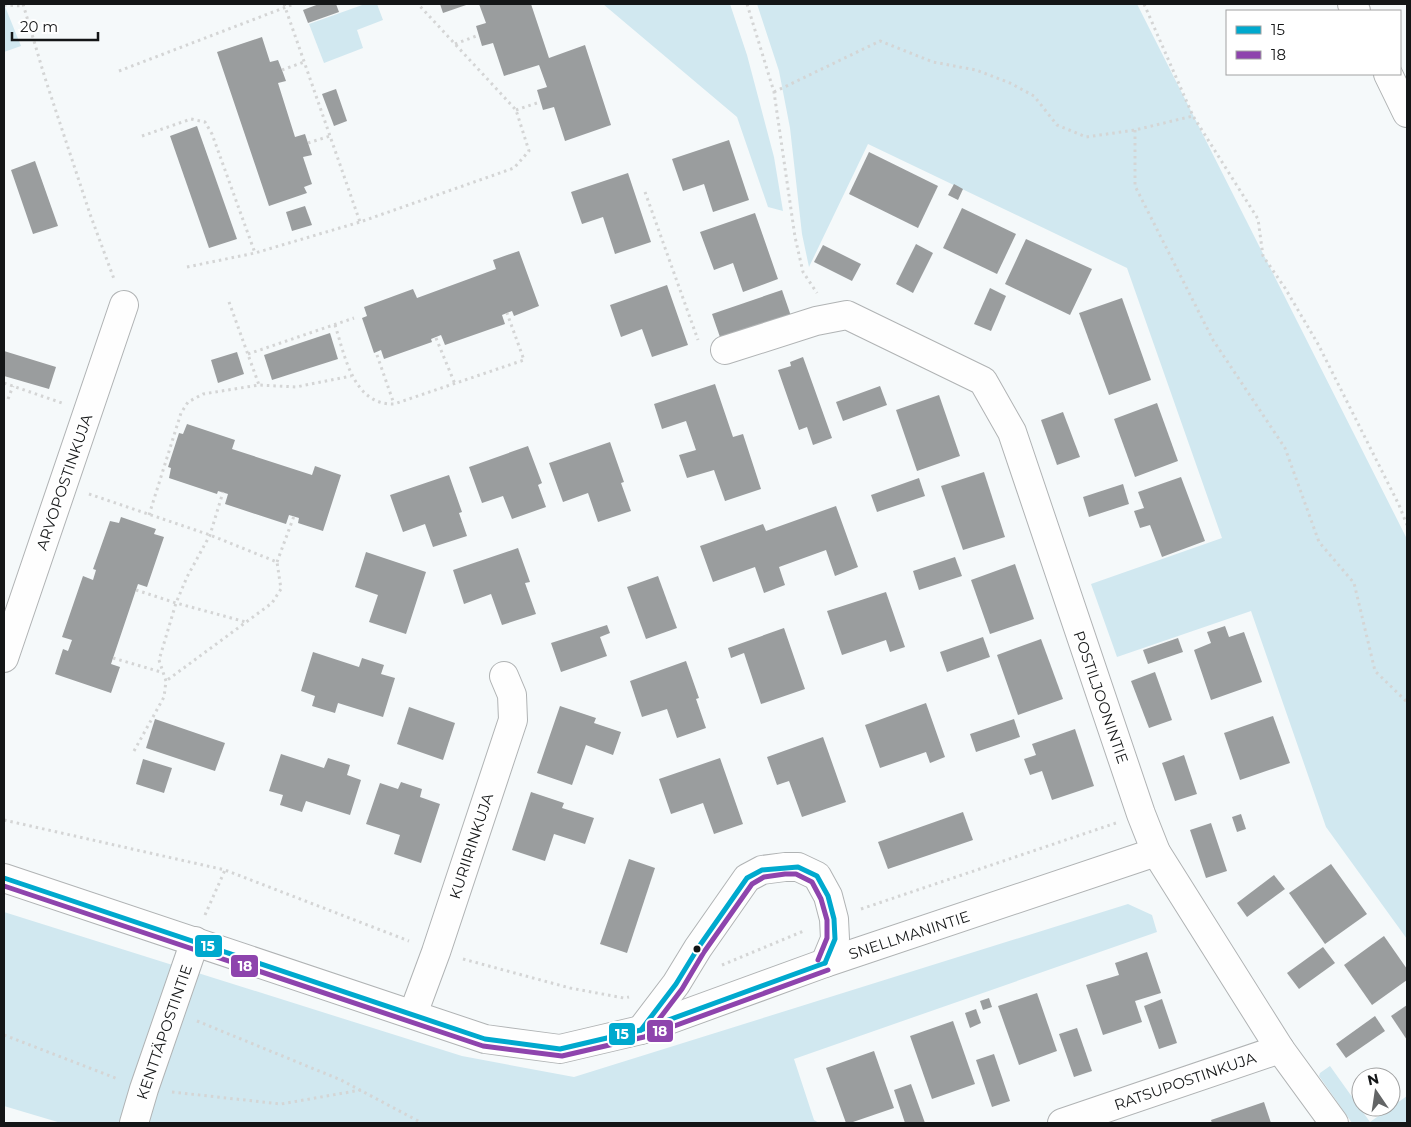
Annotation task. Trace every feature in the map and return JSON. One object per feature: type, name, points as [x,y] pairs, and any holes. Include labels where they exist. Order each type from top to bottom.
[{"type":"main road","points":[[1388,75],[1407,113]]},
{"type":"main road","name":"ARVOPOSTINKUJA","points":[[4,658],[124,305]]},
{"type":"main road","points":[[725,350],[816,321],[847,315]]},
{"type":"main road","name":"POSTILJOONINTIE","points":[[847,315],[983,381],[1012,432],[1141,814],[1156,852],[1280,1048],[1334,1123]]},
{"type":"main road","name":"KURIIRINKUJA","points":[[413,1014],[436,952],[513,720],[512,695],[504,676]]},
{"type":"main road","name":"SNELLMANINTIE","points":[[4,878],[485,1039],[560,1049],[641,1030],[826,962],[1156,852]]},
{"type":"main road","points":[[641,1030],[676,984],[698,948],[747,878],[762,870],[798,866],[817,876],[828,896],[834,919],[835,939],[826,962]]},
{"type":"main road","name":"KENTTÄPOSTINTIE","points":[[134,1123],[195,941]]},
{"type":"main road","name":"RATSUPOSTINKUJA","points":[[1062,1123],[1280,1048]]},
{"type":"path","points":[[4,4],[23,5],[90,214],[124,305]]},
{"type":"path","points":[[119,71],[294,4]]},
{"type":"path","points":[[187,267],[255,253],[360,222],[514,168],[529,151],[516,110],[418,4]]},
{"type":"path","points":[[747,4],[774,92],[795,237],[803,272],[826,307],[847,315]]},
{"type":"path","points":[[1144,4],[1194,116],[1258,219],[1263,256],[1285,288],[1318,344],[1399,505],[1407,525]]},
{"type":"path","points":[[285,6],[360,222]]},
{"type":"path","points":[[455,44],[479,35]]},
{"type":"path","points":[[774,92],[880,41],[933,62],[976,70],[1010,83],[1034,96],[1057,125],[1086,137],[1135,130],[1194,116]]},
{"type":"path","points":[[282,70],[304,62]]},
{"type":"path","points":[[516,110],[540,102]]},
{"type":"path","points":[[142,136],[191,118],[205,122],[212,134],[255,253]]},
{"type":"path","points":[[1135,130],[1135,186],[1213,340],[1284,448],[1319,542],[1354,583],[1375,671],[1407,702]]},
{"type":"path","points":[[308,143],[330,136]]},
{"type":"path","points":[[645,192],[699,343],[718,351],[725,350]]},
{"type":"path","points":[[229,302],[258,385]]},
{"type":"path","points":[[335,324],[351,376],[365,395],[384,404],[394,404],[524,360],[506,313]]},
{"type":"path","points":[[248,354],[354,318]]},
{"type":"path","points":[[436,338],[455,384]]},
{"type":"path","points":[[377,356],[394,404]]},
{"type":"path","points":[[149,515],[181,413],[188,402],[203,394],[258,385],[296,388],[351,376]]},
{"type":"path","points":[[4,383],[88,411]]},
{"type":"path","points":[[8,399],[13,386]]},
{"type":"path","points":[[62,485],[210,535],[278,562]]},
{"type":"path","points":[[134,751],[164,697],[166,681],[158,660],[176,603],[187,577],[210,535],[223,492]]},
{"type":"path","points":[[166,681],[272,603],[281,589],[278,562],[294,516]]},
{"type":"path","points":[[136,590],[247,622]]},
{"type":"path","points":[[113,658],[161,672]]},
{"type":"path","points":[[720,966],[834,919],[1141,814]]},
{"type":"path","points":[[4,820],[225,870],[436,952],[570,988],[624,998],[632,996]]},
{"type":"path","points":[[195,941],[225,870]]},
{"type":"path","points":[[171,1011],[341,1080],[422,1123]]},
{"type":"path","points":[[4,1035],[144,1089],[281,1104],[361,1090]]},
{"type":"shaded area","points":[[4,4],[21,46],[4,52]]},
{"type":"shaded area","points":[[365,4],[377,4],[383,20],[357,30],[363,48],[324,63],[309,24]]},
{"type":"shaded area","points":[[603,4],[730,4],[747,55],[774,157],[783,211],[768,207],[737,117]]},
{"type":"shaded area","points":[[757,4],[1137,4],[1407,539],[1407,939],[1326,827],[1251,611],[1117,657],[1091,584],[1222,538],[1127,268],[868,144],[809,267],[802,234],[790,128],[779,71]]},
{"type":"shaded area","points":[[1128,904],[1152,915],[1157,932],[794,1059],[814,1120],[819,1123],[61,1123],[4,1106],[4,912],[462,1056],[574,1077]]},
{"type":"shaded area","points":[[1330,1066],[1351,1095],[1351,1117],[1366,1117],[1370,1122],[1377,1117],[1401,1117],[1401,1100],[1407,1096],[1407,1123],[1352,1123],[1319,1076],[1320,1073]]},
{"type":"building","points":[[319,4],[336,4],[339,12],[308,23],[303,10]]},
{"type":"building","points":[[440,4],[469,4],[443,13]]},
{"type":"building","points":[[479,4],[531,4],[549,58],[585,45],[611,125],[565,141],[554,107],[543,110],[537,90],[547,87],[539,65],[504,76],[493,43],[482,46],[476,26],[486,23]]},
{"type":"building","points":[[262,37],[270,62],[278,60],[286,81],[278,83],[295,137],[305,134],[312,155],[303,157],[312,184],[304,187],[307,193],[269,206],[217,52]]},
{"type":"building","points":[[336,89],[347,121],[334,126],[322,94]]},
{"type":"building","points":[[197,126],[237,239],[209,248],[170,136]]},
{"type":"building","points":[[729,140],[749,200],[713,212],[704,184],[683,191],[672,159]]},
{"type":"building","points":[[869,152],[938,186],[918,228],[849,194]]},
{"type":"building","points":[[35,161],[58,226],[33,234],[11,170]]},
{"type":"building","points":[[628,173],[651,242],[615,254],[603,217],[582,224],[571,192]]},
{"type":"building","points":[[954,184],[963,189],[958,200],[948,195]]},
{"type":"building","points":[[305,206],[312,225],[292,231],[286,212]]},
{"type":"building","points":[[962,208],[1016,234],[997,274],[943,248]]},
{"type":"building","points":[[755,213],[778,279],[743,292],[733,263],[714,270],[700,232]]},
{"type":"building","points":[[1026,239],[1092,269],[1070,315],[1005,284]]},
{"type":"building","points":[[916,244],[933,253],[913,293],[896,284]]},
{"type":"building","points":[[823,245],[861,264],[852,281],[814,262]]},
{"type":"building","points":[[519,251],[539,306],[514,316],[512,311],[502,315],[505,324],[445,345],[441,335],[431,339],[432,342],[384,359],[381,350],[374,353],[362,318],[367,316],[364,307],[413,289],[417,298],[496,269],[493,260]]},
{"type":"building","points":[[667,285],[688,345],[652,357],[642,329],[621,337],[610,305]]},
{"type":"building","points":[[990,288],[1006,296],[991,331],[974,324]]},
{"type":"building","points":[[782,290],[791,316],[721,340],[712,314]]},
{"type":"building","points":[[1122,298],[1151,380],[1109,395],[1079,313]]},
{"type":"building","points":[[330,333],[338,359],[272,380],[264,355]]},
{"type":"building","points":[[4,351],[56,367],[49,389],[4,376]]},
{"type":"building","points":[[237,352],[244,374],[218,383],[211,360]]},
{"type":"building","points":[[803,357],[832,438],[813,445],[807,427],[799,430],[778,370],[791,366],[790,362]]},
{"type":"building","points":[[715,384],[733,437],[743,434],[761,489],[725,501],[714,470],[687,478],[679,455],[696,450],[686,421],[662,429],[654,404]]},
{"type":"building","points":[[880,386],[887,405],[843,421],[836,402]]},
{"type":"building","points":[[939,395],[960,456],[917,471],[896,410]]},
{"type":"building","points":[[1157,403],[1178,461],[1135,477],[1114,419]]},
{"type":"building","points":[[1063,412],[1080,457],[1057,465],[1041,420]]},
{"type":"building","points":[[187,424],[235,440],[232,449],[312,475],[315,466],[341,475],[323,531],[298,523],[299,518],[289,515],[286,524],[225,504],[228,494],[218,491],[217,494],[169,478],[171,468],[168,467],[179,433],[183,434]]},
{"type":"building","points":[[610,442],[624,482],[621,483],[631,511],[598,522],[588,493],[563,502],[549,463]]},
{"type":"building","points":[[528,446],[542,483],[538,485],[546,507],[512,519],[503,496],[482,503],[469,467]]},
{"type":"building","points":[[984,472],[1005,537],[963,550],[941,486]]},
{"type":"building","points":[[449,475],[462,512],[459,513],[467,536],[433,547],[425,524],[403,532],[390,495]]},
{"type":"building","points":[[1181,477],[1205,541],[1162,557],[1150,525],[1140,528],[1134,511],[1144,508],[1138,492]]},
{"type":"building","points":[[919,478],[925,496],[877,512],[871,495]]},
{"type":"building","points":[[1123,484],[1129,504],[1089,517],[1083,497]]},
{"type":"building","points":[[836,506],[858,567],[835,576],[826,550],[779,567],[785,585],[764,593],[755,567],[713,582],[700,546],[763,524],[766,531]]},
{"type":"building","points":[[121,517],[156,529],[154,534],[164,537],[147,587],[138,584],[111,664],[120,667],[111,693],[55,674],[63,649],[68,651],[72,640],[62,637],[83,576],[93,580],[96,570],[93,569],[110,521],[119,523]]},
{"type":"building","points":[[518,548],[530,582],[525,583],[536,614],[502,625],[491,594],[464,604],[453,570]]},
{"type":"building","points":[[366,552],[426,572],[406,634],[369,622],[378,595],[355,587]]},
{"type":"building","points":[[955,557],[962,576],[919,590],[913,571]]},
{"type":"building","points":[[1015,564],[1034,619],[990,634],[971,580]]},
{"type":"building","points":[[658,576],[677,628],[646,639],[627,587]]},
{"type":"building","points":[[886,592],[905,647],[890,652],[886,640],[842,655],[827,611]]},
{"type":"building","points":[[607,625],[610,633],[600,637],[607,656],[561,672],[551,643]]},
{"type":"building","points":[[1225,626],[1229,637],[1244,632],[1262,682],[1211,700],[1194,650],[1211,643],[1207,632]]},
{"type":"building","points":[[784,628],[805,689],[761,704],[744,653],[731,658],[728,648]]},
{"type":"building","points":[[983,637],[990,657],[947,672],[940,652]]},
{"type":"building","points":[[1178,638],[1183,652],[1148,664],[1143,650]]},
{"type":"building","points":[[1041,639],[1063,699],[1018,715],[997,655]]},
{"type":"building","points":[[313,652],[359,667],[362,658],[384,665],[381,674],[395,678],[383,717],[338,703],[335,713],[312,706],[315,696],[301,691]]},
{"type":"building","points":[[686,661],[699,698],[696,699],[706,728],[677,738],[667,709],[642,717],[630,681]]},
{"type":"building","points":[[1155,672],[1172,720],[1149,728],[1131,681]]},
{"type":"building","points":[[926,703],[945,757],[930,763],[926,752],[880,768],[865,725]]},
{"type":"building","points":[[560,706],[596,718],[594,723],[621,732],[613,755],[586,745],[572,785],[537,773]]},
{"type":"building","points":[[409,707],[455,723],[443,760],[397,744]]},
{"type":"building","points":[[1273,716],[1290,763],[1240,780],[1224,733]]},
{"type":"building","points":[[155,719],[225,743],[215,771],[146,748]]},
{"type":"building","points":[[1014,719],[1020,737],[976,752],[970,734]]},
{"type":"building","points":[[1075,729],[1094,786],[1052,800],[1042,771],[1030,775],[1024,759],[1036,755],[1032,744]]},
{"type":"building","points":[[823,737],[846,802],[802,817],[789,781],[777,785],[767,757]]},
{"type":"building","points":[[281,754],[324,768],[328,758],[350,765],[347,775],[361,780],[350,815],[306,801],[302,812],[280,805],[283,795],[269,791]]},
{"type":"building","points":[[1184,755],[1197,794],[1175,801],[1162,763]]},
{"type":"building","points":[[720,758],[743,824],[714,834],[703,803],[671,814],[659,779]]},
{"type":"building","points":[[143,759],[172,768],[164,793],[136,784]]},
{"type":"building","points":[[401,782],[422,789],[420,797],[440,804],[421,863],[394,854],[400,835],[366,824],[380,783],[398,789]]},
{"type":"building","points":[[531,792],[564,803],[562,808],[594,818],[585,844],[554,834],[545,861],[512,850]]},
{"type":"building","points":[[963,812],[973,840],[888,869],[878,842]]},
{"type":"building","points":[[1241,814],[1246,829],[1237,832],[1232,817]]},
{"type":"building","points":[[1211,823],[1227,871],[1206,878],[1190,830]]},
{"type":"building","points":[[629,859],[655,868],[627,953],[600,944]]},
{"type":"building","points":[[1331,864],[1367,914],[1325,944],[1289,893]]},
{"type":"building","points":[[1274,875],[1285,889],[1247,917],[1237,903]]},
{"type":"building","points":[[1384,936],[1407,969],[1407,980],[1372,1005],[1344,965]]},
{"type":"building","points":[[1323,947],[1335,963],[1299,989],[1287,973]]},
{"type":"building","points":[[1147,952],[1161,993],[1135,1001],[1142,1022],[1103,1035],[1086,985],[1119,975],[1115,963]]},
{"type":"building","points":[[1037,993],[1057,1051],[1019,1065],[998,1006]]},
{"type":"building","points":[[989,998],[992,1007],[983,1010],[980,1001]]},
{"type":"building","points":[[1162,999],[1177,1043],[1159,1049],[1144,1006]]},
{"type":"building","points":[[1407,1005],[1407,1040],[1391,1016]]},
{"type":"building","points":[[976,1009],[981,1023],[970,1028],[965,1013]]},
{"type":"building","points":[[1375,1016],[1385,1031],[1346,1058],[1336,1044]]},
{"type":"building","points":[[953,1021],[975,1084],[932,1099],[910,1036]]},
{"type":"building","points":[[1077,1028],[1092,1071],[1074,1077],[1059,1034]]},
{"type":"building","points":[[874,1051],[894,1108],[846,1123],[826,1068]]},
{"type":"building","points":[[994,1054],[1010,1101],[992,1107],[976,1060]]},
{"type":"building","points":[[911,1084],[925,1123],[905,1123],[894,1090]]},
{"type":"building","points":[[1264,1102],[1271,1123],[1212,1123],[1211,1120]]},
{"type":"transit line","name":"15","points":[[641,1030],[676,984],[698,948],[747,878],[762,870],[798,867],[817,876],[828,896],[834,919],[835,939],[825,963]]},
{"type":"transit line","name":"18","points":[[647,1035],[682,989],[704,952],[752,884],[764,877],[796,874],[812,882],[821,899],[827,920],[827,938],[818,960]]},
{"type":"transit line","name":"15","points":[[4,878],[485,1039],[560,1049],[641,1030],[825,963]]},
{"type":"transit line","name":"18","points":[[4,886],[483,1046],[562,1056],[644,1037],[828,970]]}]
